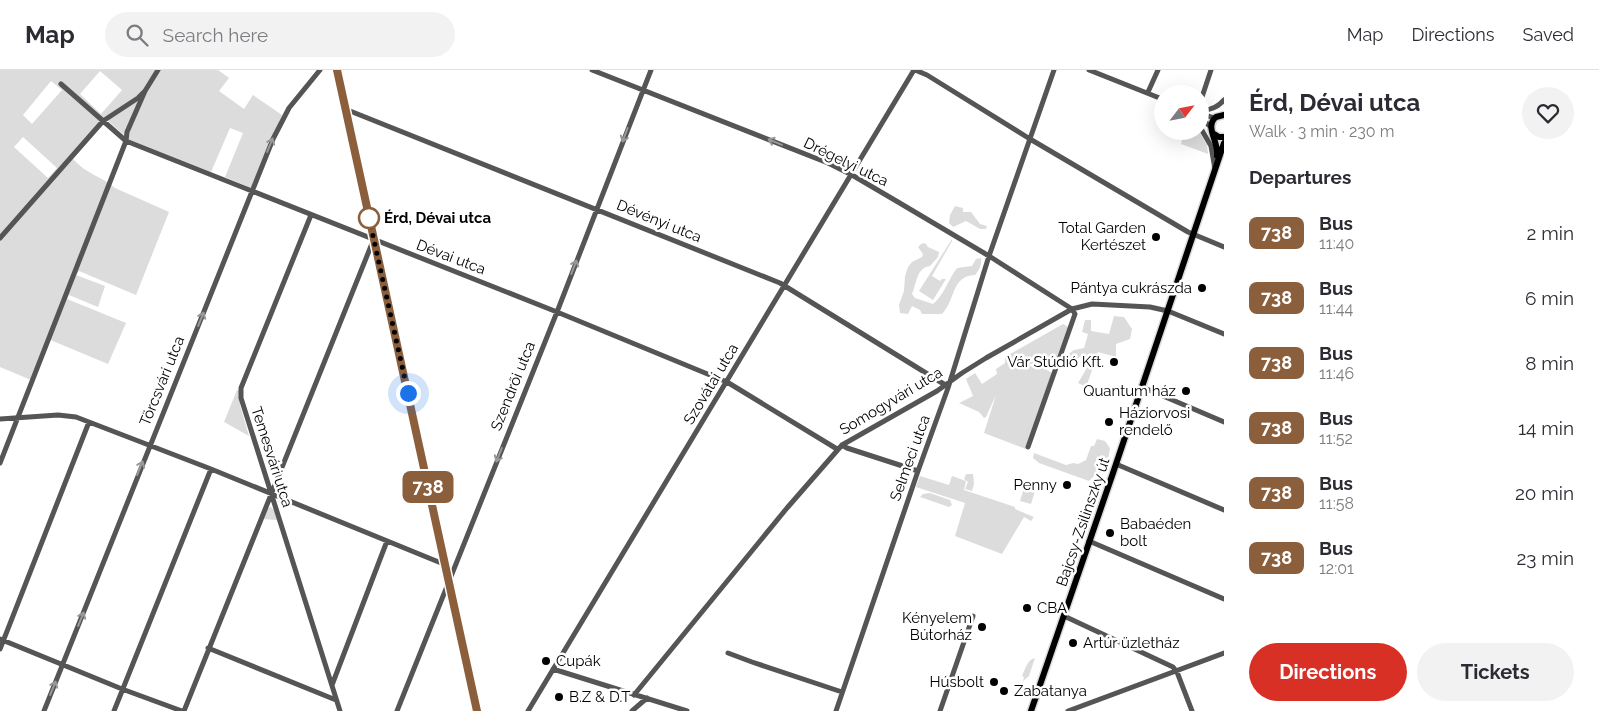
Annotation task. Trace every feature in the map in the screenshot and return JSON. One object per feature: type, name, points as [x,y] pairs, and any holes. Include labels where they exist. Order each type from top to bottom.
[{"type":"main road","points":[[1224,107],[1210,126],[1214,134],[1224,137]]},
{"type":"main road","name":"Bajcsy-Zsilinszky út","points":[[1214,134],[1218,149],[1215,169]]},
{"type":"main road","name":"Bajcsy-Zsilinszky út","points":[[1031,711],[1224,143]]},
{"type":"street","points":[[0,463],[126,141],[127,132],[145,91],[158,70]]},
{"type":"street","name":"Törcsvári utca","points":[[44,711],[149,445],[282,120],[294,101],[320,70]]},
{"type":"street","points":[[337,70],[477,711]]},
{"type":"street","name":"Drégelyi utca","points":[[592,70],[828,163],[852,175],[989,256],[1072,309]]},
{"type":"street","name":"Szendrői utca","points":[[396,711],[557,312],[651,70]]},
{"type":"street","points":[[915,70],[927,75],[1030,139],[1193,234],[1224,247]]},
{"type":"street","name":"Szovátai utca","points":[[528,711],[915,70]]},
{"type":"street","name":"Selmeci utca","points":[[836,711],[948,384],[989,256],[1054,70]]},
{"type":"street","points":[[1089,70],[1154,95]]},
{"type":"street","points":[[1148,92],[1158,70]]},
{"type":"street","points":[[1206,85],[1211,70]]},
{"type":"street","name":"Dévai utca","points":[[61,84],[126,141],[557,312],[727,382],[840,447],[918,471]]},
{"type":"street","points":[[0,238],[103,121],[138,98],[145,91]]},
{"type":"street","points":[[1209,110],[1221,104],[1224,100]]},
{"type":"street","name":"Dévényi utca","points":[[345,109],[597,208],[785,286],[948,384]]},
{"type":"street","points":[[1208,140],[1211,146],[1215,169]]},
{"type":"street","name":"Temesvári utca","points":[[311,215],[241,388],[242,403],[340,711]]},
{"type":"street","points":[[2,640],[122,689],[183,711],[374,241]]},
{"type":"street","name":"Somogyvári utca","points":[[634,694],[840,447],[927,397],[992,354],[1072,309],[1092,304],[1150,306],[1168,310],[1224,334]]},
{"type":"street","points":[[1028,448],[1075,314],[1072,309]]},
{"type":"street","points":[[1142,388],[1224,422]]},
{"type":"street","points":[[0,419],[67,415],[89,422],[211,469],[446,565]]},
{"type":"street","points":[[0,649],[89,422]]},
{"type":"street","points":[[1116,464],[1224,510]]},
{"type":"street","points":[[114,711],[211,469]]},
{"type":"street","points":[[332,686],[387,541]]},
{"type":"street","points":[[1089,541],[1224,598]]},
{"type":"street","points":[[940,711],[973,616]]},
{"type":"street","points":[[1064,616],[1168,663],[1177,672],[1192,711]]},
{"type":"street","points":[[208,648],[336,700]]},
{"type":"street","points":[[728,652],[842,692]]},
{"type":"street","points":[[1068,711],[1224,653]]},
{"type":"street","points":[[553,669],[687,711]]},
{"type":"street","points":[[632,711],[647,698]]},
{"type":"shaded area","points":[[0,70],[218,70],[229,78],[219,91],[244,109],[253,95],[282,115],[251,188],[225,177],[243,133],[230,128],[211,172],[130,140],[107,120],[73,159],[83,168],[115,188],[169,212],[136,295],[79,271],[76,275],[105,286],[98,307],[69,295],[67,299],[126,323],[108,364],[48,339],[31,380],[0,367]],"holes":[[[100,71],[122,90],[101,114],[80,94]],[[51,81],[62,90],[32,124],[23,115]],[[23,137],[57,168],[48,178],[14,147]]]},
{"type":"shaded area","points":[[1182,140],[1204,140],[1208,154],[1181,144]]},
{"type":"shaded area","points":[[955,206],[963,208],[963,212],[971,212],[980,224],[987,226],[986,229],[980,229],[966,221],[953,227],[949,223],[950,215]]},
{"type":"shaded area","points":[[952,239],[932,276],[940,281],[946,279],[933,300],[919,291]]},
{"type":"shaded area","points":[[925,243],[928,247],[939,252],[938,257],[930,266],[925,267],[919,273],[912,294],[915,298],[933,304],[940,297],[957,268],[972,266],[976,259],[981,258],[980,267],[975,275],[962,279],[942,314],[922,314],[920,310],[912,306],[908,314],[900,313],[899,305],[904,291],[908,267],[912,262],[922,257],[923,254],[918,247]]},
{"type":"shaded area","points":[[1114,316],[1124,317],[1132,329],[1130,339],[1116,344],[1116,357],[1098,352],[1086,387],[1078,383],[1088,366],[1086,361],[1080,357],[1069,361],[1066,360],[1067,355],[1074,350],[1084,348],[1088,334],[1082,332],[1085,320],[1091,320],[1091,331],[1109,334]]},
{"type":"shaded area","points":[[1063,324],[1068,327],[1053,367],[1042,364],[1030,364],[1030,366],[1042,367],[1052,373],[1026,449],[984,433],[996,395],[984,418],[979,412],[959,403],[973,396],[966,379],[975,373],[982,384],[997,374],[996,369],[1005,363],[1005,357]]},
{"type":"shaded area","points":[[237,390],[240,391],[240,405],[249,436],[224,422]]},
{"type":"shaded area","points":[[1097,439],[1105,441],[1110,448],[1108,460],[1111,463],[1104,473],[1097,473],[1089,481],[1039,463],[1033,458],[1034,453],[1066,465],[1078,464],[1086,460],[1091,446],[1094,446]]},
{"type":"shaded area","points":[[966,474],[973,474],[974,484],[972,491],[965,489],[968,482],[964,479]]},
{"type":"shaded area","points":[[920,476],[949,485],[952,476],[966,481],[964,490],[1015,507],[1015,509],[1034,517],[1031,521],[1024,517],[1002,554],[955,536],[965,503],[916,487]]},
{"type":"shaded area","points":[[1025,485],[1036,488],[1031,504],[1020,501]]},
{"type":"shaded area","points":[[930,493],[950,500],[952,505],[949,507],[920,497],[923,494]]},
{"type":"shaded area","points":[[271,507],[275,511],[277,520],[262,519],[268,508]]},
{"type":"shaded area","points":[[1035,658],[1029,676],[1023,681],[1024,677],[1022,676],[1027,665],[1030,660]]},
{"type":"bus line","name":"738","points":[[337,70],[477,711]]},
{"type":"place","name":"Érd, Dévai utca","points":[[369,218]]},
{"type":"place","name":"Total Garden Kertészet","points":[[1156,237]]},
{"type":"place","name":"Pántya cukrászda","points":[[1202,288]]},
{"type":"place","name":"Vár Stúdió Kft.","points":[[1114,362]]},
{"type":"place","name":"Quantum ház","points":[[1186,391]]},
{"type":"place","name":"Háziorvosi rendelő","points":[[1109,422]]},
{"type":"place","name":"Penny","points":[[1067,485]]},
{"type":"place","name":"Babaéden bolt","points":[[1110,533]]},
{"type":"place","name":"CBA","points":[[1027,608]]},
{"type":"place","name":"Kényelem Bútorház","points":[[982,627]]},
{"type":"place","name":"Artúr üzletház","points":[[1073,643]]},
{"type":"place","name":"Cupák","points":[[546,661]]},
{"type":"place","name":"Húsbolt","points":[[994,682]]},
{"type":"place","name":"Zabatanya","points":[[1004,691]]},
{"type":"place","name":"B.Z & D.T","points":[[559,697]]},
{"type":"route","points":[[369,218],[408,393]]}]
